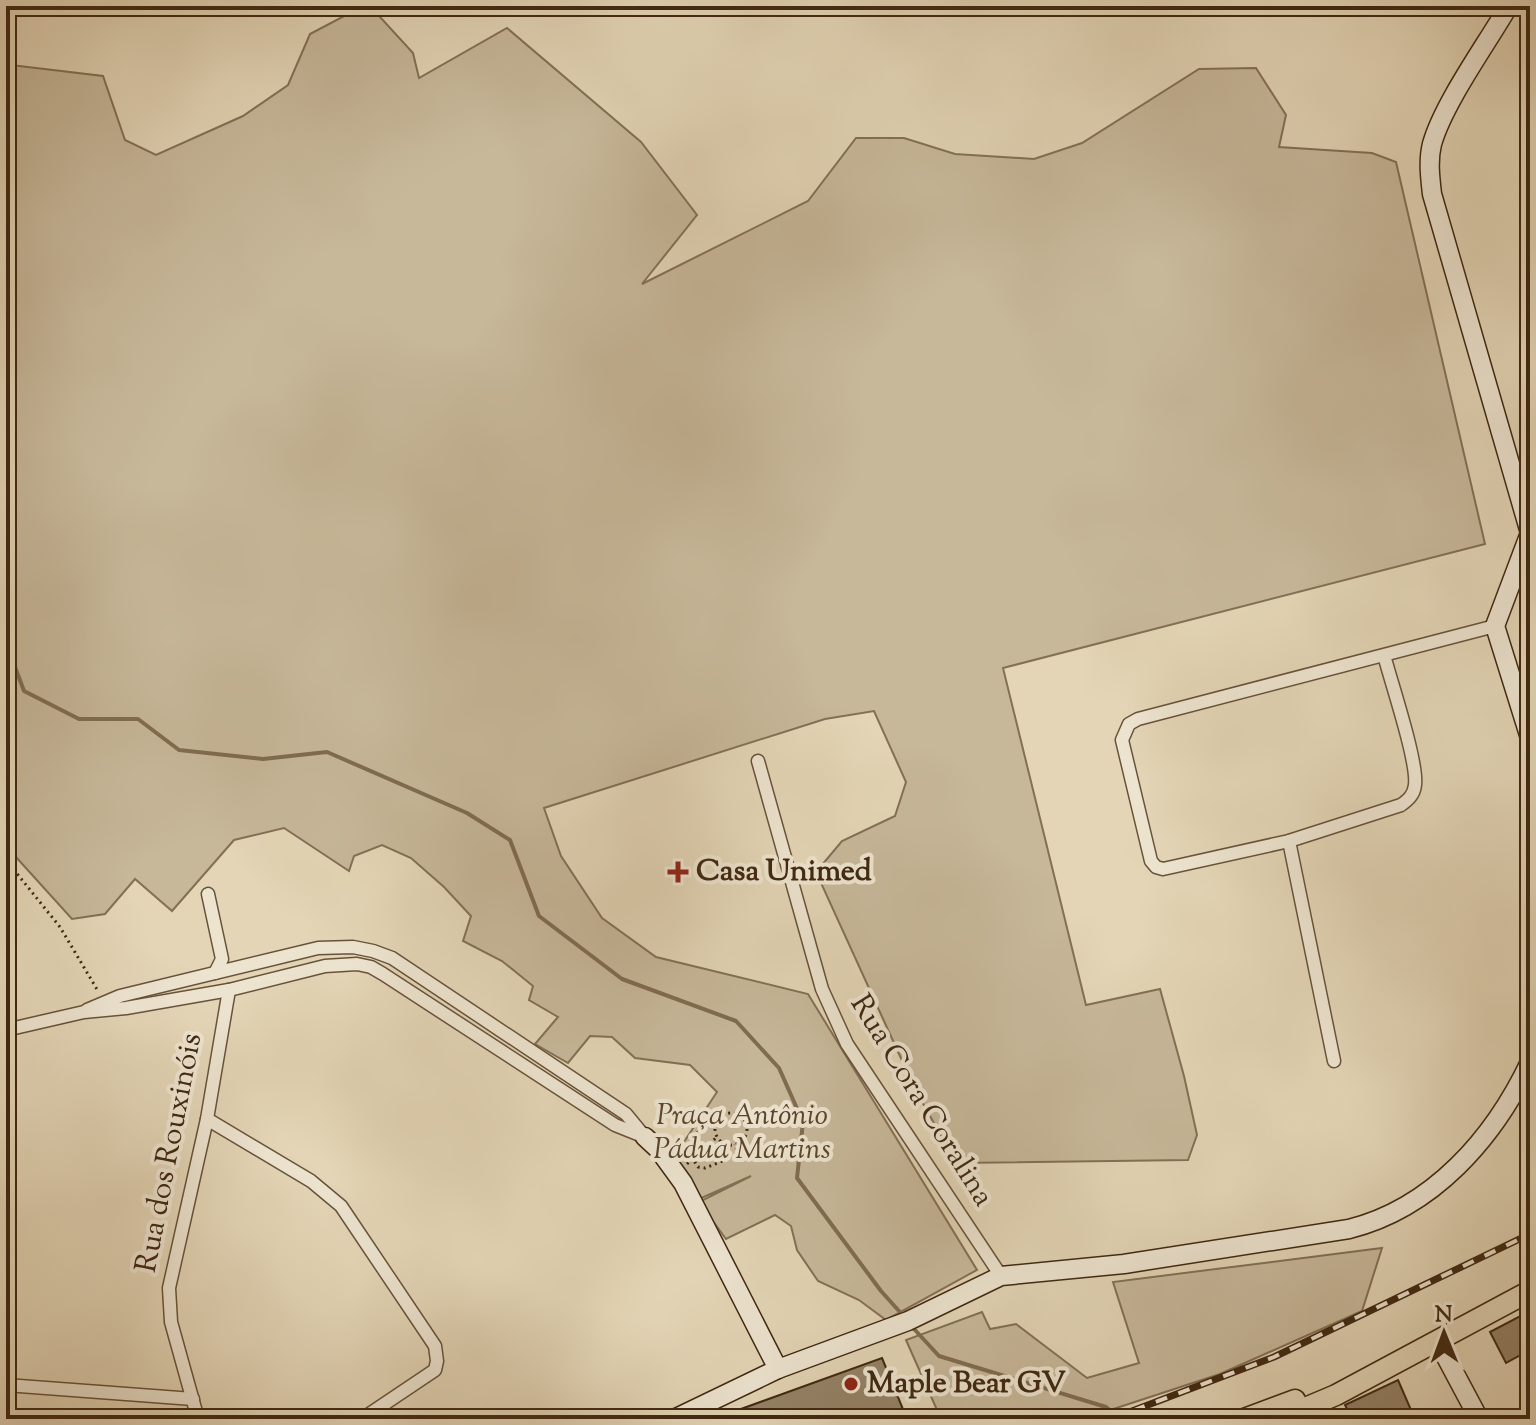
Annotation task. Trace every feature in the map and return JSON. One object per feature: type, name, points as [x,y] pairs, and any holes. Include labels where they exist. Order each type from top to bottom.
[{"type":"main road","points":[[1279,1419],[1336,1395],[1530,1291]]},
{"type":"main road","points":[[1244,1419],[1331,1385],[1356,1382]]},
{"type":"street","points":[[1508,8],[1444,116],[1432,145],[1429,167],[1432,194],[1530,533],[1495,626],[1530,738]]},
{"type":"street","points":[[1384,655],[1413,764],[1415,789],[1409,799],[1401,805],[1289,841],[1163,869],[1156,867],[1151,861],[1122,740],[1129,724],[1138,719],[1495,626]]},
{"type":"street","name":"Rua Cora Coralina","points":[[758,761],[822,989],[835,1020],[847,1044],[1001,1276]]},
{"type":"street","points":[[1289,841],[1334,1061]]},
{"type":"street","points":[[208,894],[222,959],[233,968]]},
{"type":"street","points":[[84,1012],[104,1002],[318,948],[359,948],[392,958],[527,1045],[626,1114],[676,1173],[778,1369]]},
{"type":"street","points":[[357,964],[359,948]]},
{"type":"street","points":[[215,973],[222,959]]},
{"type":"street","points":[[6,1030],[84,1012],[229,990],[325,966],[357,964],[383,974],[615,1125],[645,1137]]},
{"type":"street","name":"Rua dos Rouxinóis","points":[[198,1419],[171,1322],[169,1288],[207,1119],[229,990]]},
{"type":"street","points":[[674,1419],[778,1369],[908,1321],[1001,1276],[1124,1264],[1375,1223],[1427,1195],[1473,1149],[1496,1123],[1530,1062]]},
{"type":"street","points":[[207,1119],[311,1181],[341,1206],[435,1346],[435,1370],[362,1419]]},
{"type":"street","points":[[1438,1342],[1479,1419]]},
{"type":"street","points":[[6,1385],[193,1399]]},
{"type":"street","points":[[711,1400],[717,1419]]},
{"type":"path","points":[[6,860],[60,927],[104,1002]]},
{"type":"path","points":[[720,1118],[715,1127],[717,1137],[725,1144],[735,1144],[746,1134],[743,1119],[734,1114],[720,1118],[710,1115],[688,1146],[692,1160],[698,1167],[705,1168],[738,1155],[735,1144]]},
{"type":"path","points":[[676,1173],[717,1137]]},
{"type":"green space","name":"Praça Antônio Pádua Martins","points":[[363,6],[370,6],[413,53],[419,78],[507,28],[641,142],[697,215],[642,284],[808,201],[856,138],[904,138],[955,154],[1034,159],[1082,143],[1199,69],[1256,68],[1286,115],[1279,147],[1372,153],[1396,162],[1485,544],[1003,668],[1086,1005],[1160,989],[1197,1135],[1188,1160],[956,1163],[915,1089],[816,872],[842,841],[895,816],[906,782],[874,711],[825,719],[544,808],[561,856],[602,918],[656,957],[808,994],[977,1270],[886,1320],[859,1300],[818,1281],[797,1250],[791,1226],[775,1215],[726,1239],[699,1202],[751,1176],[697,1200],[672,1160],[717,1092],[690,1065],[635,1058],[612,1037],[590,1036],[568,1063],[535,1044],[558,1017],[529,1000],[533,986],[502,961],[463,941],[471,916],[411,858],[382,845],[354,856],[349,871],[284,828],[234,840],[172,911],[135,879],[105,914],[72,919],[6,846],[6,70],[11,65],[103,76],[125,140],[156,155],[243,116],[288,85],[310,34]]},
{"type":"green space","points":[[1382,1248],[1362,1311],[1220,1374],[1083,1419],[941,1419],[906,1340],[982,1312],[990,1329],[1016,1324],[1087,1378],[1139,1363],[1113,1282]]},
{"type":"building","points":[[1530,1311],[1530,1350],[1506,1363],[1490,1332]]},
{"type":"building","name":"Maple Bear GV","points":[[882,1358],[907,1419],[736,1419],[738,1410]]},
{"type":"building","points":[[1398,1380],[1411,1410],[1391,1419],[1352,1419],[1345,1405]]},
{"type":"waterway","points":[[6,643],[24,691],[79,719],[138,719],[179,750],[263,759],[327,752],[467,813],[510,840],[539,916],[622,979],[736,1021],[779,1068],[803,1122],[797,1178],[899,1311]]},
{"type":"waterway","points":[[915,1330],[939,1356],[1106,1407],[1114,1414]]},
{"type":"railway","points":[[1111,1419],[1274,1357],[1530,1234]]},
{"type":"place","name":"Casa Unimed","points":[[678,872]]},
{"type":"place","name":"Maple Bear GV","points":[[851,1384]]}]
